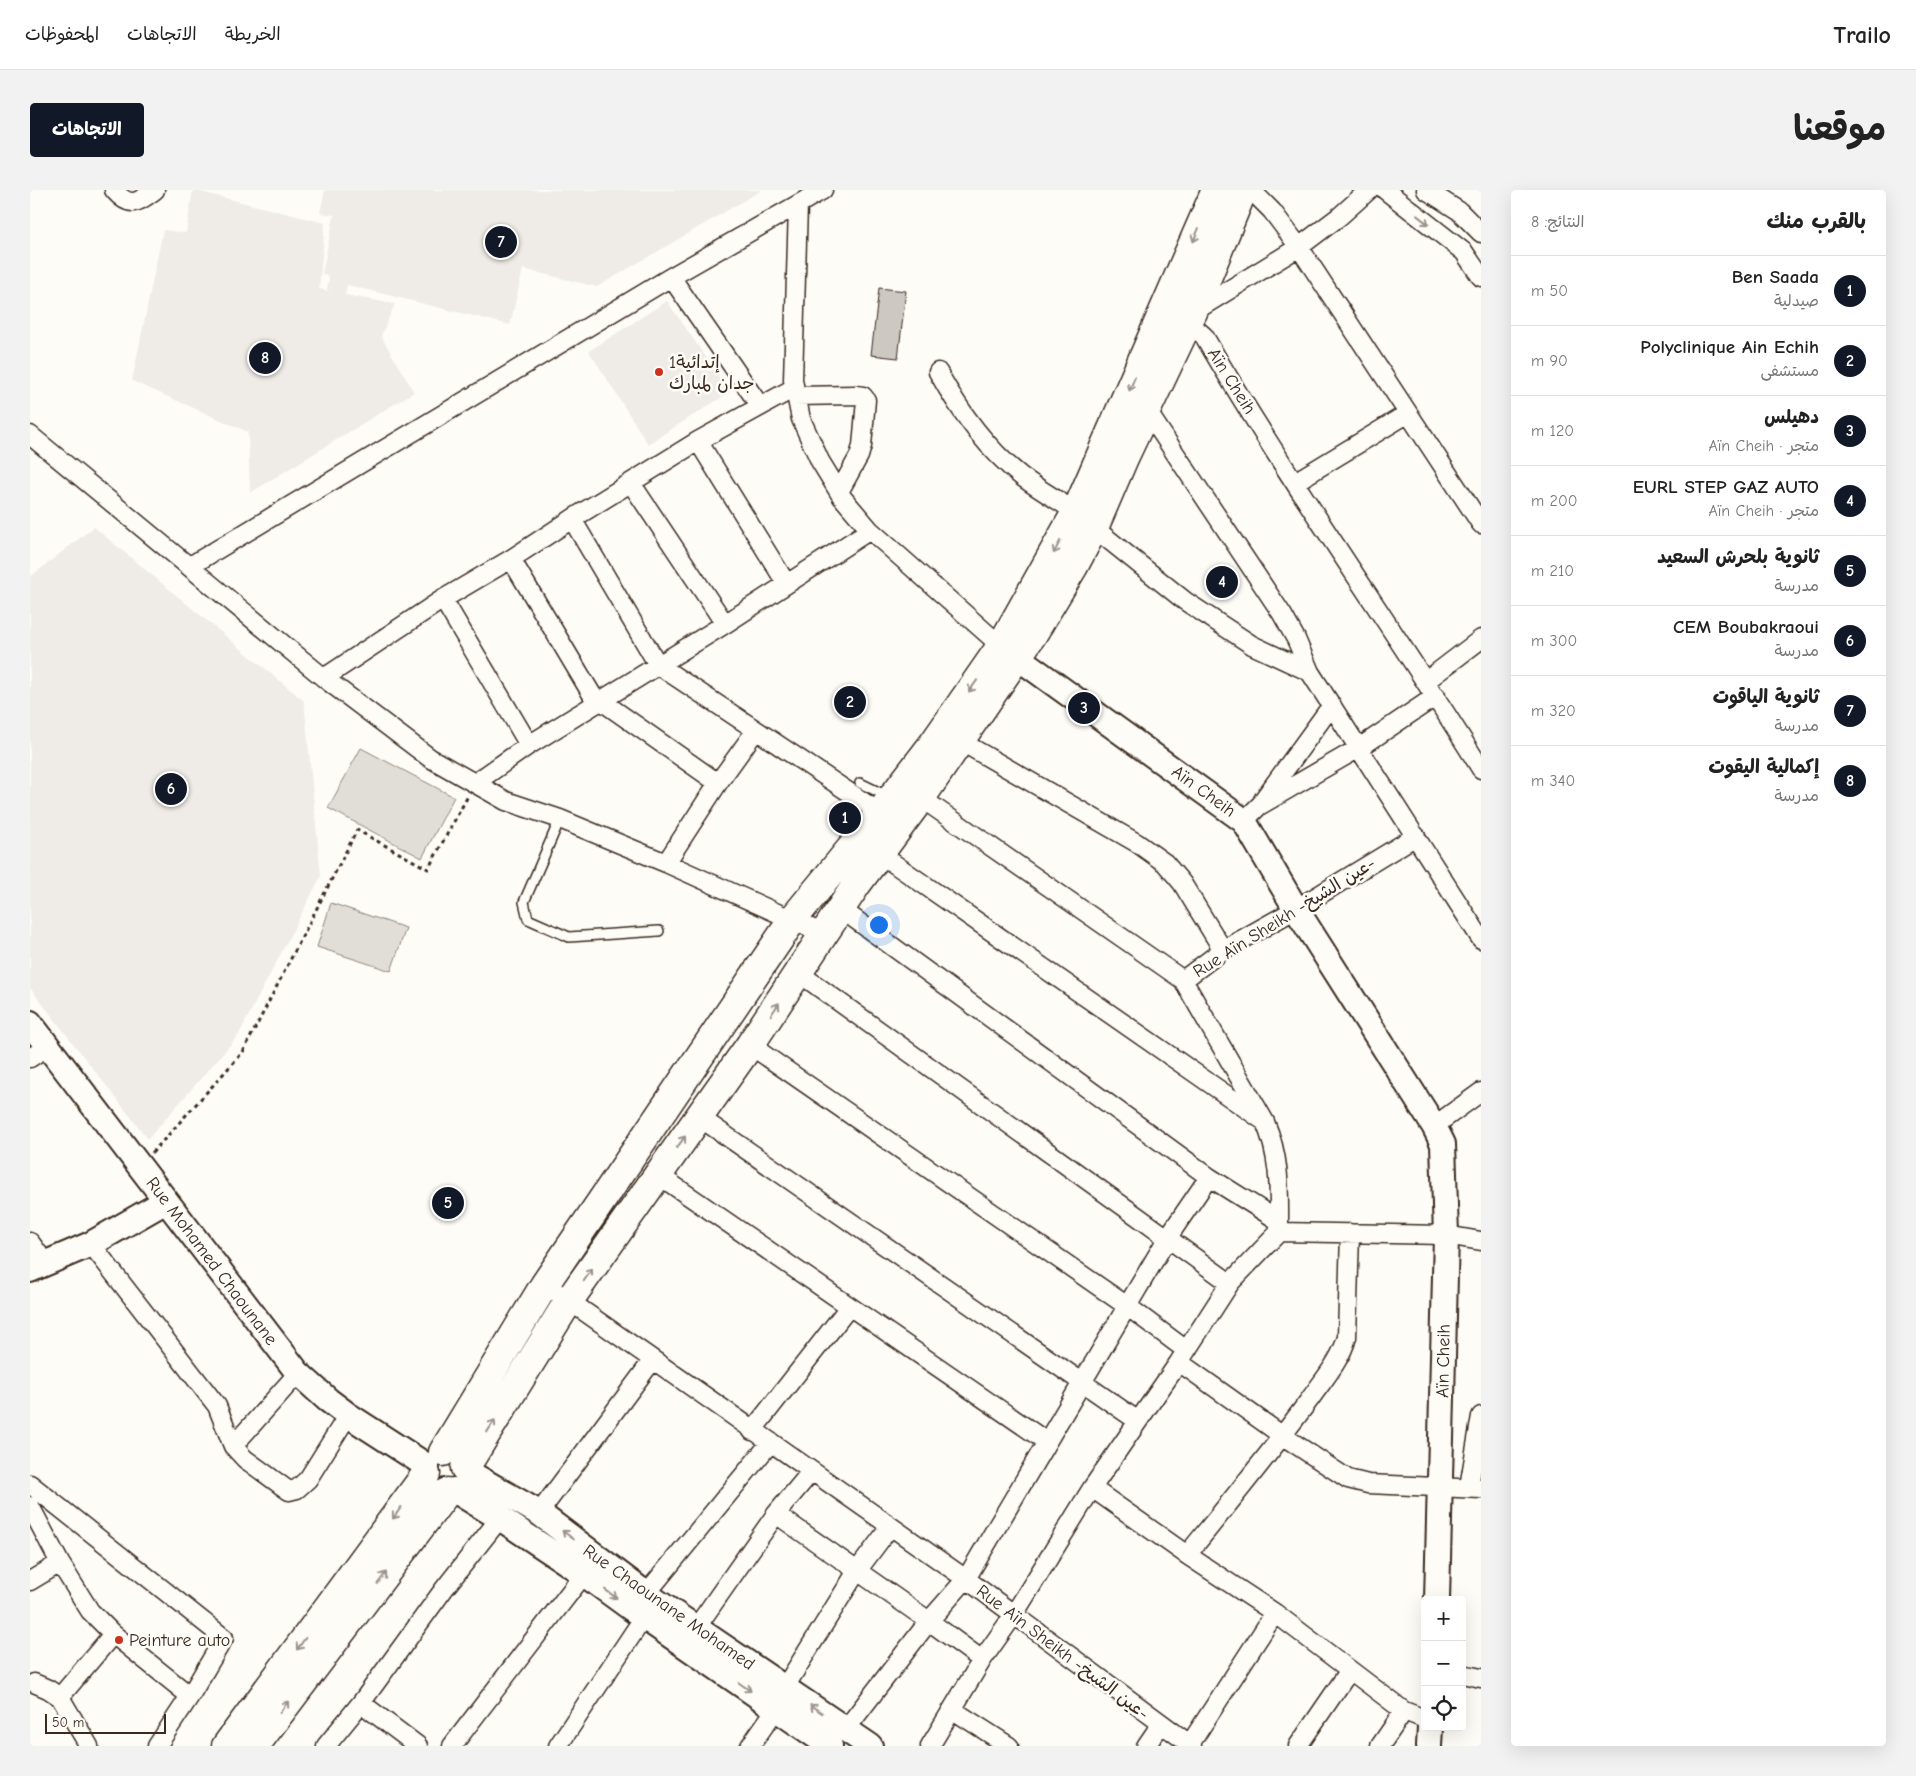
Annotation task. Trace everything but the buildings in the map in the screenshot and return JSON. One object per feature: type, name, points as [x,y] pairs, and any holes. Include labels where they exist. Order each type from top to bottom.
[{"type":"main road","points":[[1085,520],[1216,190]]},
{"type":"main road","points":[[255,1746],[458,1480],[568,1302],[750,1045],[841,908],[960,741],[1085,520],[1124,458],[1190,317],[1243,190]]},
{"type":"main road","points":[[226,1746],[432,1464],[545,1284],[794,919],[933,744],[1010,651]]},
{"type":"main road","points":[[455,1454],[460,1458],[458,1480],[433,1487],[427,1479],[432,1464],[455,1454]]},
{"type":"street","points":[[114,190],[121,198],[131,203],[139,201],[155,190]]},
{"type":"street","points":[[190,566],[671,277],[823,190]]},
{"type":"street","points":[[1251,190],[1272,211],[1299,247],[1481,524]]},
{"type":"street","points":[[1190,317],[1299,247],[1340,216],[1369,190]]},
{"type":"street","points":[[1385,190],[1464,252],[1481,277]]},
{"type":"street","points":[[1426,190],[1459,211],[1481,233]]},
{"type":"street","points":[[798,205],[794,392],[801,419],[820,461],[839,492],[870,530],[1010,651]]},
{"type":"street","points":[[671,277],[760,406]]},
{"type":"street","name":"Aïn Cheih","points":[[1190,317],[1204,336],[1295,482],[1436,696],[1481,769]]},
{"type":"street","points":[[938,372],[955,400],[982,437],[1004,461],[1022,476],[1085,520],[1185,601],[1252,645],[1310,672]]},
{"type":"street","points":[[324,678],[443,599],[511,559],[572,519],[698,442],[760,406],[794,392],[856,395],[863,396],[866,400],[862,446],[859,456],[839,492]]},
{"type":"street","points":[[1147,411],[1282,614],[1296,639],[1310,672],[1481,939]]},
{"type":"street","points":[[1295,482],[1407,414]]},
{"type":"street","points":[[30,434],[324,678],[430,758],[506,800],[560,819],[666,863],[824,934]]},
{"type":"street","points":[[698,442],[786,583]]},
{"type":"street","points":[[631,483],[725,624]]},
{"type":"street","points":[[572,519],[658,665],[756,730],[886,805]]},
{"type":"street","points":[[475,782],[529,745],[725,624],[870,530]]},
{"type":"street","points":[[511,559],[598,701],[718,784]]},
{"type":"street","points":[[443,599],[529,745]]},
{"type":"street","points":[[1426,681],[1481,639]]},
{"type":"street","name":"Aïn Cheih","points":[[1010,651],[1252,813],[1296,909],[1434,1126],[1442,1144],[1446,1235],[1441,1487]]},
{"type":"street","name":"Aïn Cheih","points":[[1252,813],[1359,748],[1436,696]]},
{"type":"street","points":[[1252,813],[1332,705]]},
{"type":"street","points":[[666,863],[756,730]]},
{"type":"street","points":[[960,741],[1137,843],[1165,863],[1182,883],[1223,950]]},
{"type":"street","points":[[921,798],[1183,980]]},
{"type":"street","name":"Rue Aïn Sheikh -عين الشيخ-","points":[[1279,1227],[1279,1172],[1273,1139],[1183,980],[1223,950],[1296,909],[1416,836]]},
{"type":"street","points":[[880,854],[1265,1122]]},
{"type":"street","points":[[841,908],[1279,1227],[1350,1233],[1446,1235],[1481,1241]]},
{"type":"street","points":[[799,973],[1230,1283]]},
{"type":"street","name":"Rue Mohamed Chaounane","points":[[30,1023],[39,1052],[140,1166],[298,1373],[348,1415],[432,1464]]},
{"type":"street","points":[[750,1045],[1127,1306],[1182,1356],[1283,1436],[1348,1479],[1358,1483],[1475,1488],[1481,1416]]},
{"type":"street","points":[[1434,1126],[1481,1092]]},
{"type":"street","points":[[699,1117],[1083,1381],[1138,1421]]},
{"type":"street","points":[[657,1174],[1047,1442]]},
{"type":"street","name":"Rue Aïn Sheikh -عين الشيخ-","points":[[846,1729],[929,1621],[966,1579],[1168,1237],[1209,1177]]},
{"type":"street","points":[[30,1242],[38,1267],[92,1244],[166,1201]]},
{"type":"street","points":[[930,1746],[982,1660],[1013,1616],[1092,1488],[1230,1283],[1279,1227]]},
{"type":"street","points":[[1187,1555],[1283,1436],[1345,1347],[1347,1337],[1350,1233]]},
{"type":"street","points":[[92,1244],[217,1406],[233,1446],[245,1459],[289,1490],[297,1489],[308,1479],[348,1415]]},
{"type":"street","name":"Rue Aïn Sheikh -عين الشيخ-","points":[[545,1284],[752,1431],[771,1442],[810,1472],[966,1579],[1013,1616],[1191,1745],[1275,1613]]},
{"type":"street","points":[[752,1431],[849,1307]]},
{"type":"street","points":[[539,1513],[652,1361]]},
{"type":"street","points":[[233,1446],[298,1373]]},
{"type":"street","points":[[646,1594],[771,1442]]},
{"type":"street","points":[[696,1628],[776,1514],[810,1472]]},
{"type":"street","name":"Rue Chaounane Mohamed","points":[[458,1480],[539,1513],[646,1594],[870,1746]]},
{"type":"street","name":"Rue Chaounane Mohamed","points":[[458,1480],[500,1518],[584,1574],[827,1745]]},
{"type":"street","points":[[30,1484],[224,1638],[190,1696],[157,1746]]},
{"type":"street","points":[[1437,1596],[1441,1487]]},
{"type":"street","points":[[1092,1488],[1187,1555],[1275,1613],[1404,1711],[1421,1717]]},
{"type":"street","points":[[30,1506],[60,1564],[90,1611],[113,1634],[190,1696]]},
{"type":"street","points":[[776,1514],[982,1660]]},
{"type":"street","points":[[326,1746],[361,1703],[444,1589],[500,1518]]},
{"type":"street","points":[[785,1687],[858,1571],[890,1527]]},
{"type":"street","points":[[30,1581],[60,1564]]},
{"type":"street","points":[[452,1746],[584,1574]]},
{"type":"street","points":[[558,1746],[644,1617]]},
{"type":"street","points":[[60,1697],[113,1634]]},
{"type":"street","points":[[1298,1746],[1350,1670]]},
{"type":"street","points":[[1466,1675],[1481,1678]]},
{"type":"street","points":[[31,1682],[48,1689],[60,1697],[90,1746]]},
{"type":"street","points":[[361,1703],[418,1746]]},
{"type":"street","points":[[750,1746],[776,1709]]},
{"type":"street","points":[[953,1710],[1009,1746]]},
{"type":"street","points":[[1380,1746],[1404,1711]]},
{"type":"street","name":"Rue Aïn Sheikh -عين الشيخ-","points":[[1146,1746],[1161,1724]]},
{"type":"street","points":[[1428,1746],[1430,1731]]},
{"type":"lane","points":[[860,783],[886,805]]},
{"type":"lane","points":[[560,819],[524,902],[528,919],[570,937],[659,930]]},
{"type":"path","points":[[140,1166],[242,1052],[356,830],[428,869],[475,782]]},
{"type":"shaded area","points":[[193,190],[325,223],[319,289],[334,292],[327,290],[329,277],[322,274],[334,215],[320,213],[325,190],[762,190],[597,287],[523,269],[510,325],[347,285],[345,295],[395,304],[381,336],[414,392],[250,493],[248,432],[132,381],[163,230],[186,233]]},
{"type":"shaded area","name":"1إتدائية جدان لمبارك","points":[[667,301],[730,392],[648,444],[589,351]]},
{"type":"shaded area","points":[[94,527],[304,701],[321,876],[238,1036],[148,1139],[30,988],[30,577]]},
{"type":"shaded area","points":[[361,748],[454,797],[422,858],[328,808]]},
{"type":"shaded area","points":[[331,903],[406,928],[391,971],[317,947]]},
{"type":"place","name":"ثانوية الياقوت","points":[[501,242]]},
{"type":"place","name":"إكمالية اليقوت","points":[[265,358]]},
{"type":"place","name":"1إتدائية جدان لمبارك","points":[[659,372]]},
{"type":"place","name":"EURL STEP GAZ AUTO","points":[[1222,582]]},
{"type":"place","name":"Polyclinique Ain Echih","points":[[850,702]]},
{"type":"place","name":"دهيلس","points":[[1084,708]]},
{"type":"place","name":"CEM Boubakraoui","points":[[171,789]]},
{"type":"place","name":"Ben Saada","points":[[845,818]]},
{"type":"place","name":"ثانوية بلحرش السعيد","points":[[448,1203]]},
{"type":"place","name":"Peinture auto","points":[[119,1640]]}]
